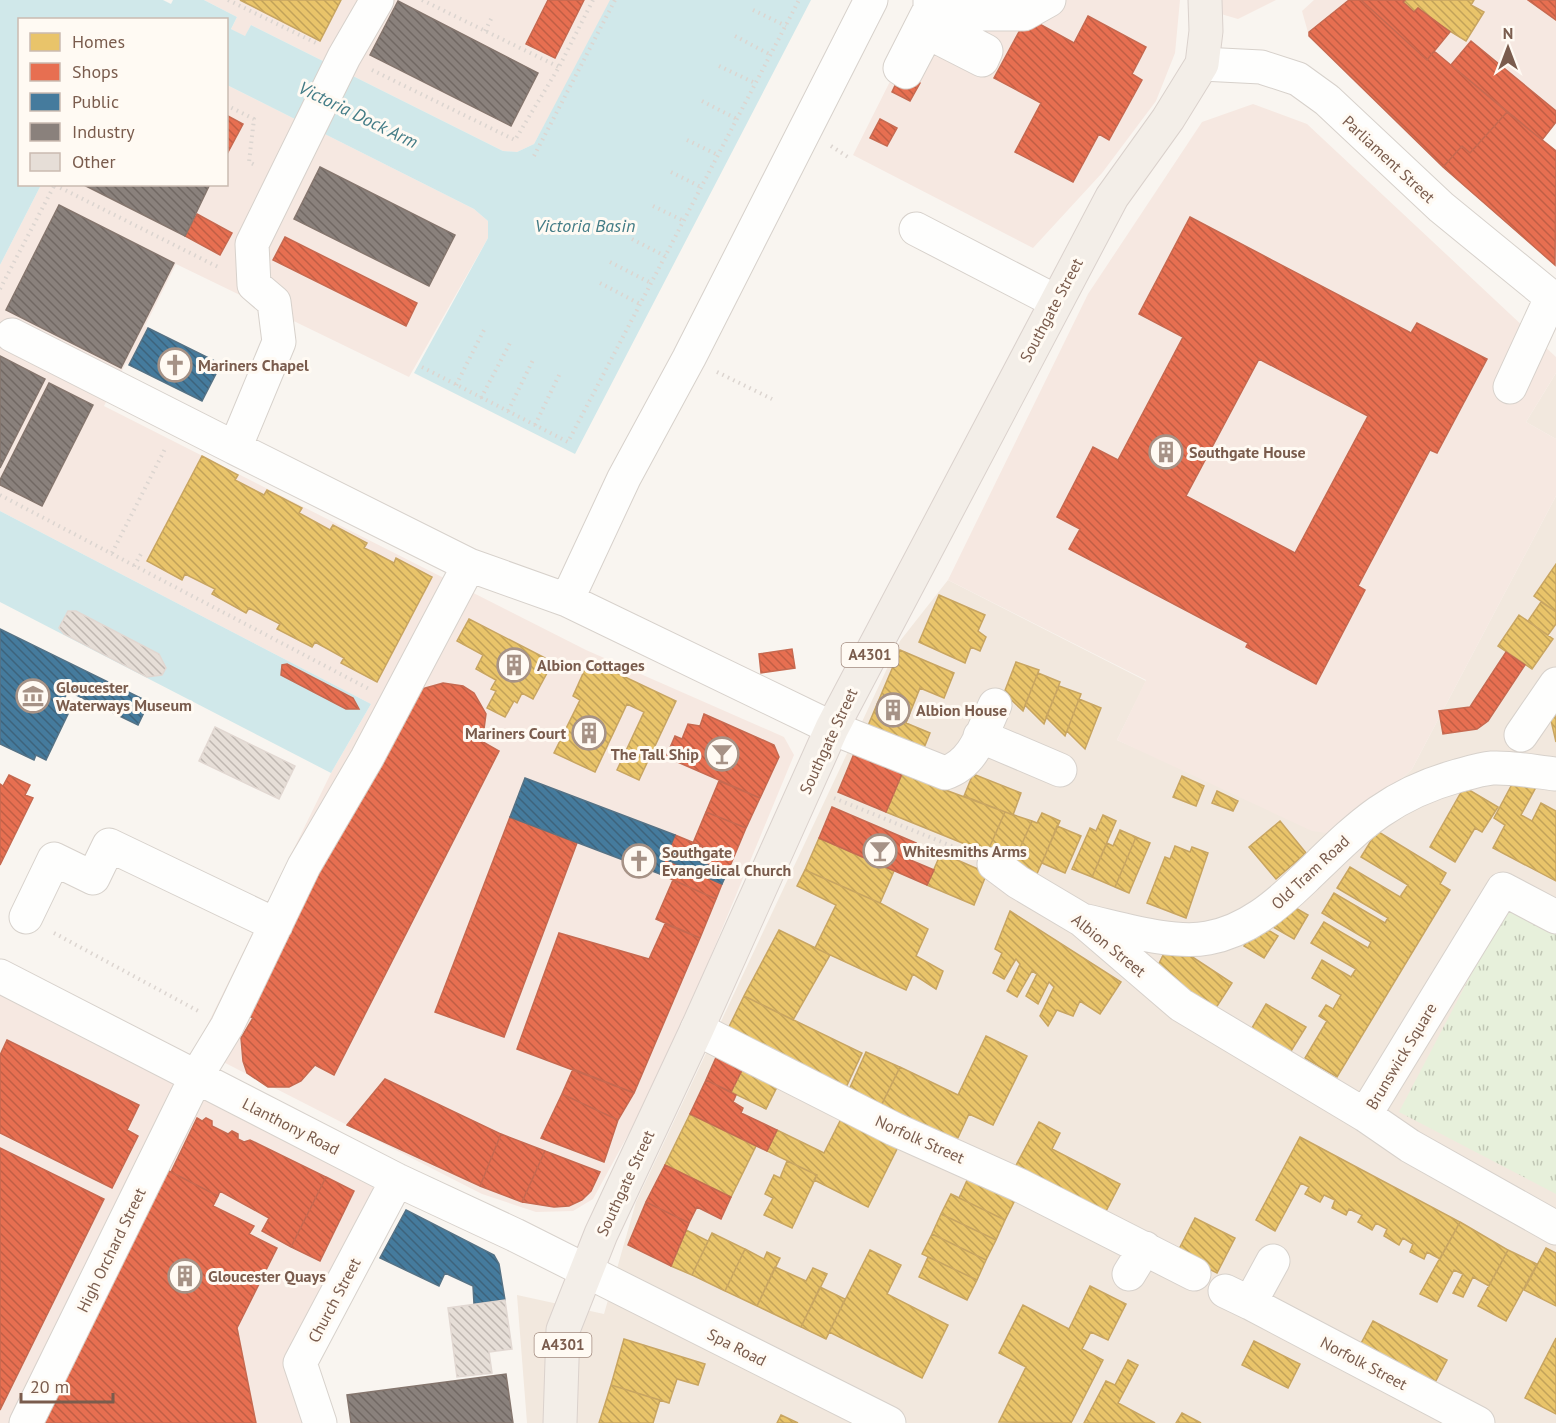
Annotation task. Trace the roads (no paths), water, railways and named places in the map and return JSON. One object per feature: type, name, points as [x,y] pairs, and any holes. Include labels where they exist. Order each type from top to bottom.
[{"type":"main road","name":"A4301","points":[[1202,64],[1206,30],[1205,0]]},
{"type":"main road","name":"Southgate Street","points":[[560,1423],[563,1330],[585,1271],[832,728],[1055,301],[1112,197],[1168,119],[1202,64]]},
{"type":"street","points":[[236,448],[279,342],[274,302],[254,285],[252,244],[343,60],[377,0]]},
{"type":"street","points":[[567,600],[624,478],[689,358],[871,0]]},
{"type":"street","points":[[930,0],[930,9],[900,68],[906,72],[927,32],[982,60],[987,51],[934,24],[940,13],[1024,14],[1049,0]]},
{"type":"street","name":"Parliament Street","points":[[1202,64],[1261,68],[1298,79],[1327,100],[1441,207],[1553,300]]},
{"type":"street","points":[[916,230],[1055,301]]},
{"type":"street","points":[[1510,387],[1553,300]]},
{"type":"street","points":[[12,334],[469,565],[567,600],[832,728],[945,773],[958,768],[970,758],[995,705]]},
{"type":"street","name":"High Orchard Street","points":[[26,1423],[196,1077],[227,1026],[304,866],[396,703],[469,565]]},
{"type":"street","points":[[1521,735],[1556,684]]},
{"type":"street","points":[[980,736],[1060,770]]},
{"type":"street","name":"Old Tram Road","points":[[1082,921],[1182,939],[1208,938],[1234,930],[1272,910],[1353,832],[1390,802],[1428,784],[1492,768],[1556,774]]},
{"type":"street","points":[[26,917],[54,859],[93,878],[110,845],[276,925]]},
{"type":"street","name":"Albion Street","points":[[994,864],[1082,921],[1181,1005],[1365,1115]]},
{"type":"street","name":"Brunswick Square","points":[[1556,917],[1503,889],[1365,1115],[1410,1146],[1556,1228]]},
{"type":"street","name":"Llanthony Road","points":[[0,976],[397,1180],[585,1271]]},
{"type":"street","name":"Norfolk Street","points":[[697,1029],[894,1129],[983,1167],[1137,1261],[1194,1274]]},
{"type":"street","name":"Church Street","points":[[320,1423],[300,1363],[397,1180]]},
{"type":"street","name":"Norfolk Street","points":[[1273,1261],[1238,1297],[1478,1423]]},
{"type":"street","name":"Spa Road","points":[[585,1271],[889,1423]]},
{"type":"water","name":"Victoria Basin","points":[[0,0],[163,0],[171,4],[173,0],[204,0],[237,17],[231,29],[245,36],[251,25],[503,151],[517,152],[534,144],[610,0],[811,0],[575,454],[414,373],[488,238],[488,221],[474,209],[228,86],[228,18],[18,18],[18,186],[40,186],[0,265]]},
{"type":"water","points":[[0,511],[371,704],[331,773],[0,602]]},
{"type":"place","name":"Mariners Chapel","points":[[175,365]]},
{"type":"place","name":"Southgate House","points":[[1166,452]]},
{"type":"place","name":"Albion Cottages","points":[[514,665]]},
{"type":"place","name":"Gloucester Waterways Museum","points":[[33,696]]},
{"type":"place","name":"Albion House","points":[[893,710]]},
{"type":"place","name":"Mariners Court","points":[[589,733]]},
{"type":"place","name":"The Tall Ship","points":[[722,754]]},
{"type":"place","name":"Whitesmiths Arms","points":[[880,851]]},
{"type":"place","name":"Southgate Evangelical Church","points":[[639,861]]},
{"type":"place","name":"Gloucester Quays","points":[[185,1276]]},
{"type":"water label","name":"Victoria Dock Arm","points":[[358,115]]}]
